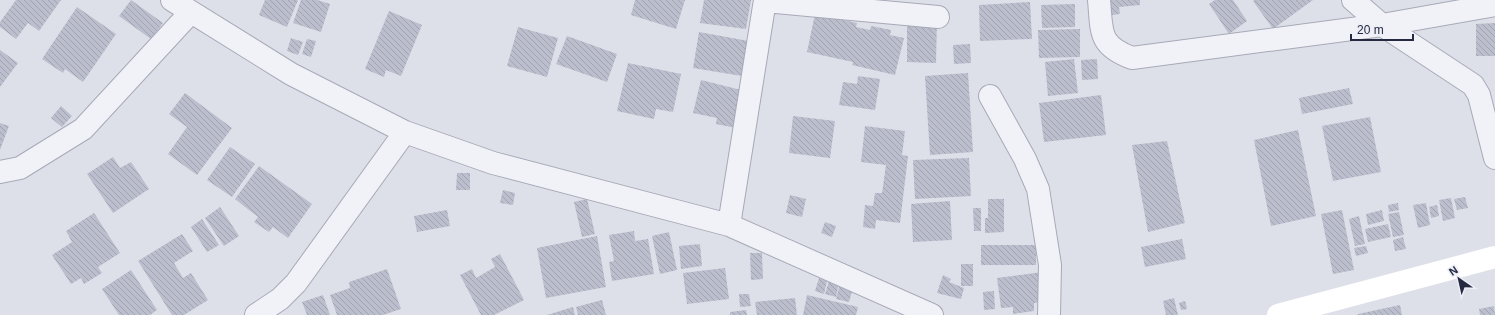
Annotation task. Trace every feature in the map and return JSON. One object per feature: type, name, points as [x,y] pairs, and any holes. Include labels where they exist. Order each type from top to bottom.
[{"type":"street","points":[[172,0],[291,74],[405,132],[493,163],[729,225],[932,315]]},
{"type":"street","points":[[729,225],[765,0],[938,17]]},
{"type":"street","points":[[1099,0],[1102,32],[1106,43],[1116,52],[1132,58],[1382,25],[1495,5]]},
{"type":"street","points":[[1353,0],[1382,25],[1472,85],[1479,95],[1495,158]]},
{"type":"street","points":[[0,172],[20,168],[83,129],[191,12]]},
{"type":"street","points":[[990,96],[1025,159],[1038,189],[1050,265],[1049,315]]},
{"type":"street","points":[[256,315],[280,299],[296,283],[405,132]]},
{"type":"street","points":[[1278,315],[1495,258]]},
{"type":"building","points":[[16,0],[61,0],[39,31],[28,23],[16,39],[0,27],[0,22]]},
{"type":"building","points":[[131,0],[163,23],[151,39],[119,16]]},
{"type":"building","points":[[265,0],[298,0],[287,27],[259,15]]},
{"type":"building","points":[[301,0],[317,0],[330,4],[321,32],[293,23]]},
{"type":"building","points":[[635,0],[685,0],[676,29],[631,15]]},
{"type":"building","points":[[704,0],[751,0],[746,29],[700,23]]},
{"type":"building","points":[[1103,0],[1140,0],[1140,5],[1119,7],[1120,14],[1104,16]]},
{"type":"building","points":[[1215,0],[1233,0],[1247,21],[1229,34],[1209,4]]},
{"type":"building","points":[[1313,0],[1273,29],[1253,1]]},
{"type":"building","points":[[1030,2],[1032,39],[980,41],[979,5]]},
{"type":"building","points":[[1075,4],[1075,27],[1042,28],[1041,5]]},
{"type":"building","points":[[77,7],[116,34],[83,82],[65,69],[63,73],[42,59]]},
{"type":"building","points":[[389,11],[422,25],[401,76],[386,70],[384,77],[365,69]]},
{"type":"building","points":[[815,14],[857,23],[856,27],[870,30],[871,26],[891,30],[890,35],[904,38],[895,75],[852,65],[853,62],[807,52]]},
{"type":"building","points":[[907,18],[937,18],[936,63],[907,62]]},
{"type":"building","points":[[1495,23],[1495,56],[1476,56],[1476,24]]},
{"type":"building","points":[[518,27],[558,38],[547,77],[507,66]]},
{"type":"building","points":[[1080,29],[1080,57],[1039,58],[1038,30]]},
{"type":"building","points":[[699,32],[754,42],[748,77],[693,68]]},
{"type":"building","points":[[567,36],[617,54],[607,82],[556,64]]},
{"type":"building","points":[[291,38],[303,42],[298,55],[287,51]]},
{"type":"building","points":[[307,39],[316,41],[311,57],[302,54]]},
{"type":"building","points":[[970,44],[971,63],[954,64],[953,45]]},
{"type":"building","points":[[0,50],[18,63],[0,87]]},
{"type":"building","points":[[1074,59],[1078,93],[1048,96],[1045,62]]},
{"type":"building","points":[[1097,59],[1098,79],[1082,80],[1081,60]]},
{"type":"building","points":[[628,63],[681,74],[673,112],[656,109],[654,119],[617,111]]},
{"type":"building","points":[[968,73],[973,152],[930,155],[925,76]]},
{"type":"building","points":[[858,76],[880,79],[875,110],[839,105],[843,82],[857,84]]},
{"type":"building","points":[[701,80],[745,91],[736,128],[716,124],[717,118],[693,113]]},
{"type":"building","points":[[1349,88],[1353,104],[1302,114],[1299,98]]},
{"type":"building","points":[[185,93],[232,128],[197,175],[168,154],[187,127],[169,114]]},
{"type":"building","points":[[1101,95],[1106,135],[1044,142],[1039,103]]},
{"type":"building","points":[[61,106],[72,116],[62,127],[51,118]]},
{"type":"building","points":[[793,116],[835,121],[830,158],[789,153]]},
{"type":"building","points":[[1370,117],[1381,172],[1333,181],[1322,126]]},
{"type":"building","points":[[0,123],[9,126],[0,150]]},
{"type":"building","points":[[865,126],[905,131],[902,155],[908,156],[900,223],[876,220],[875,229],[863,227],[865,205],[873,206],[875,193],[882,193],[886,165],[861,162]]},
{"type":"building","points":[[1298,130],[1316,216],[1271,226],[1254,140]]},
{"type":"building","points":[[1167,141],[1185,223],[1148,232],[1132,145]]},
{"type":"building","points":[[230,147],[255,164],[232,197],[207,180]]},
{"type":"building","points":[[113,157],[120,168],[131,162],[149,189],[113,213],[87,174]]},
{"type":"building","points":[[969,158],[971,196],[915,199],[913,160]]},
{"type":"building","points":[[259,166],[312,204],[288,238],[273,227],[269,232],[254,222],[258,217],[235,199]]},
{"type":"building","points":[[457,173],[470,173],[470,190],[456,190]]},
{"type":"building","points":[[503,190],[515,193],[513,205],[500,203]]},
{"type":"building","points":[[790,195],[806,199],[802,217],[786,213]]},
{"type":"building","points":[[1465,197],[1468,208],[1457,210],[1454,199]]},
{"type":"building","points":[[1451,198],[1455,218],[1443,221],[1439,200]]},
{"type":"building","points":[[587,199],[595,234],[582,237],[574,202]]},
{"type":"building","points":[[988,199],[1004,199],[1004,232],[985,233],[985,218],[988,218]]},
{"type":"building","points":[[950,201],[952,240],[913,242],[911,204]]},
{"type":"building","points":[[1398,203],[1399,210],[1389,212],[1388,205]]},
{"type":"building","points":[[1426,203],[1430,225],[1418,228],[1413,205]]},
{"type":"building","points":[[1437,205],[1439,216],[1431,218],[1429,207]]},
{"type":"building","points":[[220,207],[239,236],[224,246],[205,218]]},
{"type":"building","points":[[973,208],[981,208],[981,231],[974,231]]},
{"type":"building","points":[[447,210],[450,226],[417,232],[414,216]]},
{"type":"building","points":[[1342,210],[1354,270],[1333,274],[1321,214]]},
{"type":"building","points":[[1382,210],[1384,221],[1368,225],[1366,214]]},
{"type":"building","points":[[1399,212],[1404,235],[1393,237],[1388,214]]},
{"type":"building","points":[[94,213],[120,253],[98,267],[102,273],[84,284],[81,278],[71,284],[52,255],[72,242],[66,231]]},
{"type":"building","points":[[1359,216],[1365,244],[1355,246],[1349,219]]},
{"type":"building","points":[[202,219],[219,245],[207,252],[191,227]]},
{"type":"building","points":[[825,222],[836,226],[832,237],[821,233]]},
{"type":"building","points":[[1388,224],[1391,237],[1368,242],[1365,229]]},
{"type":"building","points":[[634,231],[635,241],[648,239],[654,274],[612,281],[609,262],[614,261],[609,235]]},
{"type":"building","points":[[669,232],[677,270],[660,274],[652,236]]},
{"type":"building","points":[[182,234],[193,251],[174,263],[183,278],[191,273],[208,300],[184,315],[172,315],[138,261]]},
{"type":"building","points":[[597,236],[606,287],[546,298],[537,248]]},
{"type":"building","points":[[1403,237],[1406,249],[1395,251],[1393,240]]},
{"type":"building","points":[[1182,239],[1186,259],[1145,267],[1141,247]]},
{"type":"building","points":[[700,244],[702,266],[681,269],[679,246]]},
{"type":"building","points":[[981,245],[1036,245],[1036,265],[981,265]]},
{"type":"building","points":[[1366,246],[1368,253],[1356,256],[1354,248]]},
{"type":"building","points":[[750,253],[762,253],[763,279],[751,280]]},
{"type":"building","points":[[500,254],[524,300],[494,315],[481,315],[460,275],[472,269],[476,278],[495,267],[491,259]]},
{"type":"building","points":[[961,264],[973,264],[973,286],[961,286]]},
{"type":"building","points":[[725,268],[729,299],[687,304],[683,273]]},
{"type":"building","points":[[387,269],[401,309],[383,315],[337,315],[330,295],[350,288],[349,282]]},
{"type":"building","points":[[131,270],[157,310],[150,315],[119,315],[102,289]]},
{"type":"building","points":[[1043,272],[1047,301],[1034,303],[1034,311],[1013,314],[1013,307],[1001,308],[997,278]]},
{"type":"building","points":[[943,275],[951,279],[949,282],[964,288],[961,299],[937,293]]},
{"type":"building","points":[[819,278],[827,281],[824,294],[815,291]]},
{"type":"building","points":[[829,281],[839,283],[836,297],[825,294]]},
{"type":"building","points":[[840,284],[853,288],[849,302],[836,299]]},
{"type":"building","points":[[994,291],[995,309],[984,310],[983,292]]},
{"type":"building","points":[[739,294],[749,294],[751,306],[740,307]]},
{"type":"building","points":[[323,295],[330,315],[307,315],[302,302]]},
{"type":"building","points":[[807,295],[858,307],[856,315],[803,315]]},
{"type":"building","points":[[795,298],[797,315],[757,315],[755,302]]},
{"type":"building","points":[[1174,298],[1178,315],[1166,315],[1163,301]]},
{"type":"building","points":[[602,300],[606,315],[578,315],[576,307]]},
{"type":"building","points":[[1185,301],[1187,309],[1181,310],[1179,303]]},
{"type":"building","points":[[1400,305],[1402,315],[1358,315],[1358,314]]},
{"type":"building","points":[[1494,306],[1495,315],[1480,315],[1479,309]]},
{"type":"building","points":[[573,307],[575,315],[547,315]]},
{"type":"building","points":[[746,310],[747,315],[730,315],[730,312]]}]
